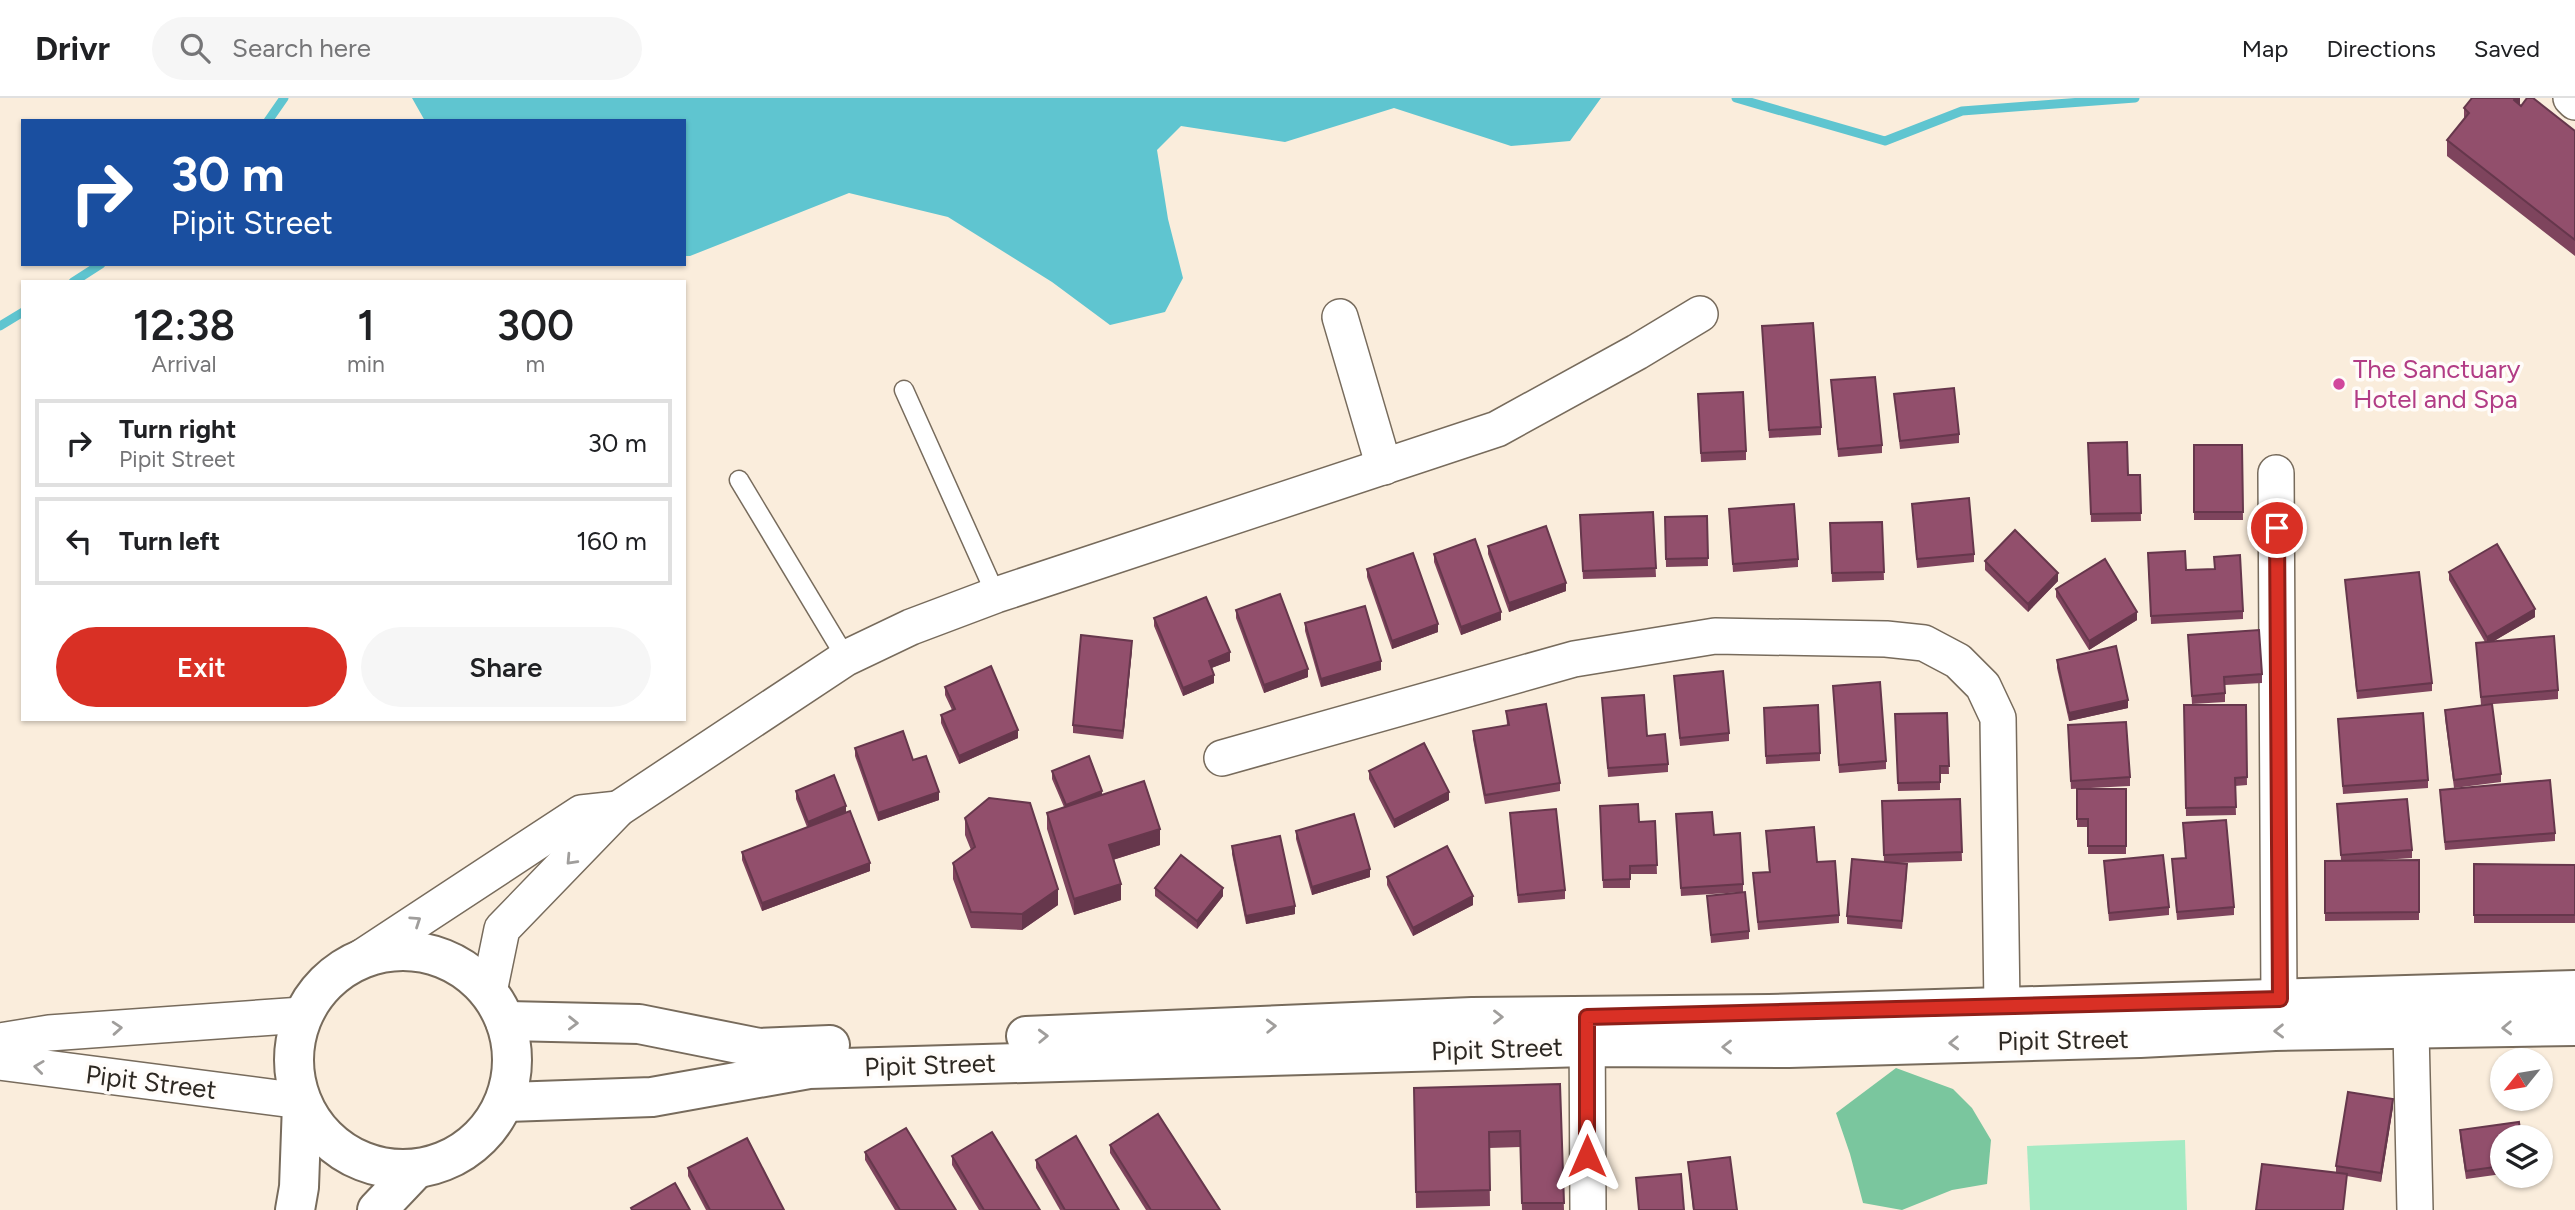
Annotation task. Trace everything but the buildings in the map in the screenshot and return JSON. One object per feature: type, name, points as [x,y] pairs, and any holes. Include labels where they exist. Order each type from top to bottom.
[{"type":"main road","points":[[394,950],[429,953],[462,968],[497,1007],[512,1048],[512,1076],[505,1102],[490,1128],[469,1148],[444,1163],[415,1170],[387,1169],[360,1162],[336,1148],[317,1128],[302,1103],[293,1073],[294,1043],[302,1015],[316,991],[336,972],[359,959],[394,950]]},
{"type":"main road","name":"Pipit Street","points":[[505,1102],[652,1097],[809,1069],[1587,1032],[2002,1007],[2575,989]]},
{"type":"main road","name":"Pipit Street","points":[[497,1007],[639,1024],[759,1048],[1472,1017],[1587,1032],[1789,1048],[2140,1038],[2275,1031],[2411,1031],[2575,1026]]},
{"type":"main road","points":[[295,1210],[299,1187],[302,1103]]},
{"type":"main road","points":[[377,1210],[415,1170]]},
{"type":"street","points":[[2571,98],[2575,102]]},
{"type":"street","points":[[497,1007],[502,929],[618,810],[846,658],[911,627],[996,595],[1497,429],[1700,314]]},
{"type":"street","points":[[1340,317],[1384,467]]},
{"type":"street","points":[[2276,473],[2280,999]]},
{"type":"street","points":[[1222,758],[1574,659],[1715,636],[1886,639],[1924,643],[1958,661],[1983,686],[1998,718],[2002,1007]]},
{"type":"street","points":[[359,959],[580,813],[618,810]]},
{"type":"street","name":"Pipit Street","points":[[0,1041],[49,1033],[302,1015]]},
{"type":"street","points":[[2411,1031],[2415,1210]]},
{"type":"street","points":[[1587,1032],[1588,1210]]},
{"type":"street","name":"Pipit Street","points":[[0,1062],[302,1103]]},
{"type":"lane","points":[[904,390],[996,595]]},
{"type":"lane","points":[[739,480],[846,658]]},
{"type":"green space","points":[[1896,1068],[1953,1089],[1972,1108],[1991,1140],[1987,1184],[1952,1190],[1902,1210],[1863,1203],[1836,1113]]},
{"type":"green space","points":[[2185,1140],[2187,1210],[2030,1210],[2027,1146]]},
{"type":"water","points":[[412,98],[1601,98],[1570,141],[1511,146],[1394,108],[1285,142],[1181,126],[1157,150],[1168,219],[1183,278],[1165,312],[1110,325],[1052,282],[948,217],[849,193],[686,256],[686,119],[424,119]]},
{"type":"waterway","points":[[269,119],[284,98]]},
{"type":"waterway","points":[[1736,98],[1885,141],[1962,111],[2135,98]]},
{"type":"waterway","points":[[76,280],[98,266]]},
{"type":"waterway","points":[[0,326],[21,313]]},
{"type":"place","name":"The Sanctuary Hotel and Spa","points":[[2339,384]]},
{"type":"route","points":[[1587,1156],[1587,1017],[2280,999],[2277,528]]}]
